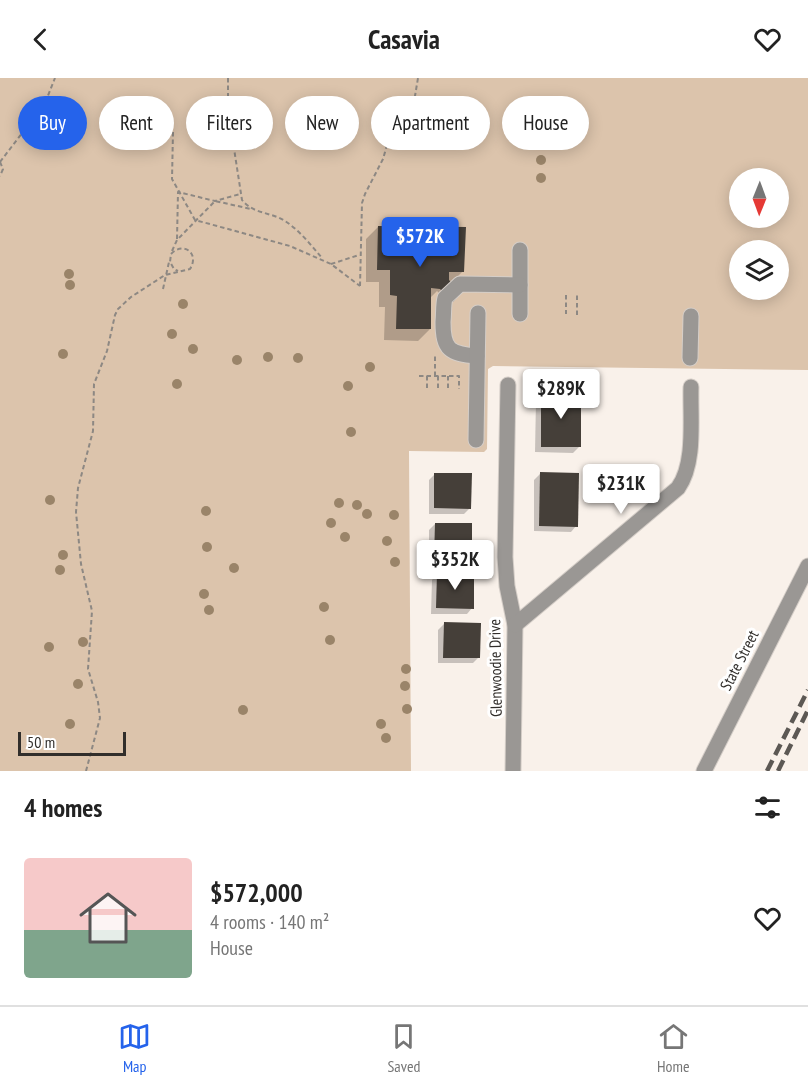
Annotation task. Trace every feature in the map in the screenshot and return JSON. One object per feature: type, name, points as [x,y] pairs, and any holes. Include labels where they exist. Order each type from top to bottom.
[{"type":"street","points":[[520,250],[520,314]]},
{"type":"street","points":[[477,356],[455,353],[446,345],[443,334],[445,298],[460,284],[520,285]]},
{"type":"street","points":[[477,441],[478,313]]},
{"type":"street","points":[[690,358],[691,316]]},
{"type":"street","name":"Glenwoodie Drive","points":[[508,385],[505,573],[515,625],[513,771]]},
{"type":"street","points":[[515,625],[678,488],[689,465],[691,387]]},
{"type":"street","name":"State Street","points":[[704,771],[808,566]]},
{"type":"path","points":[[0,176],[3,169],[0,162],[45,103],[55,78]]},
{"type":"path","points":[[228,78],[228,110],[238,166],[240,194],[246,206],[253,210]]},
{"type":"path","points":[[172,150],[171,174],[178,192],[195,220],[276,241],[324,260],[360,286],[360,213],[365,194],[383,159],[393,124],[415,96],[418,78]]},
{"type":"path","points":[[178,192],[253,210],[285,221],[324,260]]},
{"type":"path","points":[[177,240],[178,192]]},
{"type":"path","points":[[163,289],[171,254],[177,240],[215,201],[240,194]]},
{"type":"path","points":[[86,771],[100,718],[98,702],[88,669],[92,611],[81,564],[76,512],[78,488],[93,431],[94,384],[107,351],[115,315],[131,297],[165,275],[187,271],[193,265],[192,253],[181,247],[171,254]]},
{"type":"path","points":[[331,264],[360,254]]},
{"type":"path","points":[[170,258],[171,266],[178,272]]},
{"type":"path","points":[[566,295],[566,314]]},
{"type":"path","points":[[577,295],[577,315]]},
{"type":"path","points":[[419,376],[459,376],[459,388]]},
{"type":"path","points":[[427,376],[427,388]]},
{"type":"path","points":[[438,376],[438,388]]},
{"type":"path","points":[[448,376],[448,388]]},
{"type":"shaded area","points":[[0,78],[808,78],[808,370],[493,366],[488,369],[487,449],[484,452],[409,451],[411,771],[0,771]]},
{"type":"building","points":[[378,226],[466,227],[464,272],[449,272],[449,280],[461,293],[453,302],[440,289],[431,288],[431,329],[396,329],[397,296],[390,295],[390,270],[377,270]]},
{"type":"building","points":[[541,393],[581,393],[581,447],[541,447]]},
{"type":"building","points":[[540,472],[579,473],[578,527],[539,526]]},
{"type":"building","points":[[434,473],[472,473],[471,509],[434,508]]},
{"type":"building","points":[[435,523],[472,523],[472,558],[434,558]]},
{"type":"building","points":[[437,573],[474,573],[474,609],[436,608]]},
{"type":"building","points":[[444,622],[481,623],[480,658],[443,658]]},
{"type":"railway","points":[[767,771],[808,690]]},
{"type":"railway","points":[[778,771],[808,710]]}]
